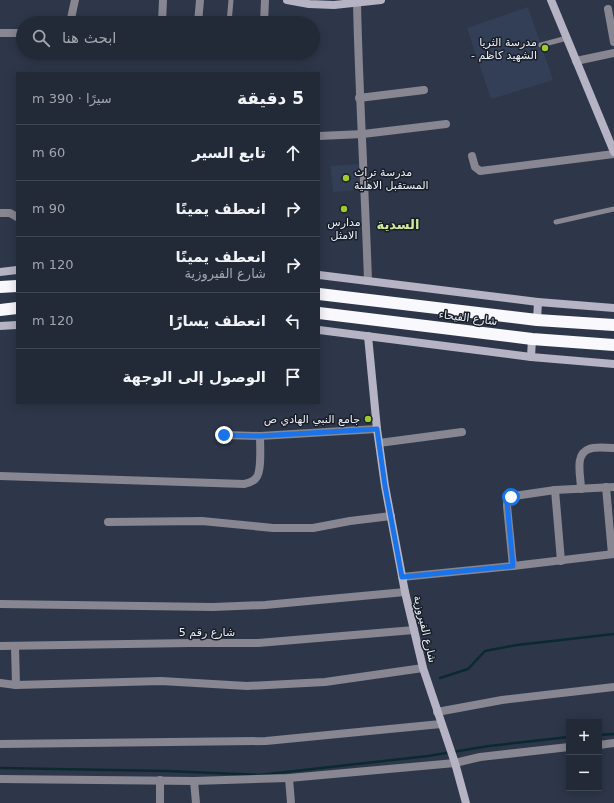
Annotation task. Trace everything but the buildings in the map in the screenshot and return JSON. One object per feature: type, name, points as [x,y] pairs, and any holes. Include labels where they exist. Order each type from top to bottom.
[{"type":"highway","points":[[0,287],[16,286]]},
{"type":"highway","name":"شارع الفيحاء","points":[[320,294],[537,320],[614,325]]},
{"type":"highway","points":[[381,321],[383,301]]},
{"type":"highway","points":[[0,310],[16,308]]},
{"type":"highway","name":"شارع الفيحاء","points":[[320,313],[532,339],[614,345]]},
{"type":"street","points":[[72,16],[75,0]]},
{"type":"street","points":[[162,16],[163,0]]},
{"type":"street","points":[[199,16],[200,0]]},
{"type":"street","points":[[264,16],[265,0]]},
{"type":"street","points":[[287,0],[309,4],[334,5],[381,0]]},
{"type":"street","points":[[472,156],[475,167],[480,170],[614,153],[551,0]]},
{"type":"street","points":[[357,2],[359,98],[363,134],[368,281]]},
{"type":"street","points":[[608,9],[614,42]]},
{"type":"street","points":[[0,33],[16,33]]},
{"type":"street","points":[[576,61],[614,53]]},
{"type":"street","points":[[359,98],[424,90]]},
{"type":"street","points":[[320,136],[363,134],[446,124]]},
{"type":"street","points":[[0,213],[10,213],[16,216]]},
{"type":"street","points":[[0,272],[16,270]]},
{"type":"street","points":[[320,275],[538,302],[614,308]]},
{"type":"street","points":[[537,320],[538,302]]},
{"type":"street","points":[[0,326],[16,325]]},
{"type":"street","points":[[320,330],[531,357],[614,364]]},
{"type":"street","name":"شارع الفيروزية","points":[[368,336],[377,429],[385,486],[405,592],[422,668],[452,756],[466,803]]},
{"type":"street","points":[[531,357],[532,339]]},
{"type":"street","points":[[224,435],[260,436],[377,429]]},
{"type":"street","points":[[379,443],[462,432]]},
{"type":"street","points":[[0,476],[244,484],[256,479],[260,474],[260,436]]},
{"type":"street","points":[[581,489],[580,460],[584,452],[590,448],[614,448]]},
{"type":"street","points":[[402,577],[513,566],[561,561],[613,554],[610,487],[555,490],[514,496],[508,499],[507,502],[513,566]]},
{"type":"street","points":[[555,490],[561,561]]},
{"type":"street","points":[[108,522],[202,521],[272,528],[313,528],[350,521],[391,516]]},
{"type":"street","points":[[0,604],[221,607],[265,605],[405,592]]},
{"type":"street","name":"شارع رقم 5","points":[[0,646],[258,643],[414,630]]},
{"type":"street","points":[[15,646],[16,684]]},
{"type":"street","points":[[0,683],[161,681],[247,686],[325,682],[422,668]]},
{"type":"street","points":[[436,712],[502,700],[614,687]]},
{"type":"street","points":[[0,744],[266,741],[441,724]]},
{"type":"street","points":[[602,745],[614,743]]},
{"type":"street","points":[[0,779],[194,781],[289,778],[452,756],[480,757],[566,747]]},
{"type":"street","points":[[289,778],[291,803]]},
{"type":"street","points":[[160,780],[160,803]]},
{"type":"street","points":[[194,781],[196,803]]},
{"type":"lane","points":[[230,16],[231,0]]},
{"type":"lane","points":[[541,45],[567,38]]},
{"type":"lane","points":[[556,222],[614,208]]},
{"type":"shaded area","points":[[528,7],[553,80],[491,99],[467,28]]},
{"type":"shaded area","name":"مدرسة تراث المستقبل الاهلية","points":[[359,164],[360,190],[333,192],[331,166]]},
{"type":"waterway","points":[[440,678],[468,669],[485,651],[517,645],[614,634]]},
{"type":"waterway","points":[[602,735],[614,734]]},
{"type":"waterway","points":[[0,768],[167,771],[259,775],[428,756],[489,746],[566,737]]},
{"type":"place","name":"مدرسة الثريا - الشهيد كاظم","points":[[545,48]]},
{"type":"place","name":"مدرسة تراث المستقبل الاهلية","points":[[346,178]]},
{"type":"place","name":"مدارس الامثل","points":[[344,209]]},
{"type":"place","name":"جامع النبي الهادي ص","points":[[368,419]]},
{"type":"district","name":"السدية","points":[[398,224]]},
{"type":"route","points":[[224,435],[260,436],[377,429],[385,486],[402,577],[513,566],[507,502],[511,497]]}]
